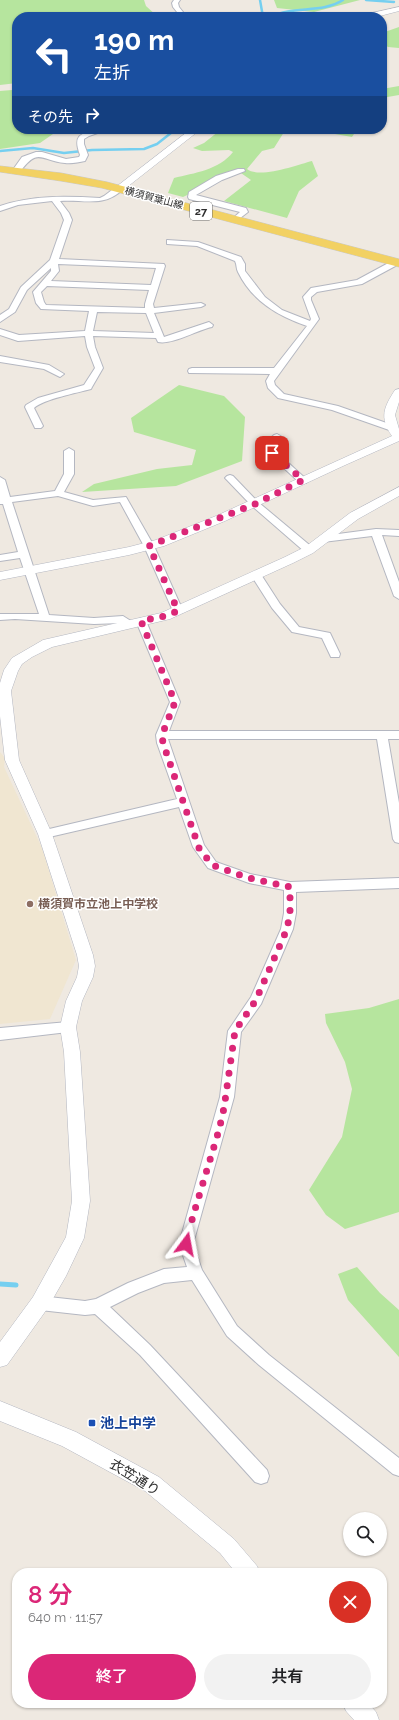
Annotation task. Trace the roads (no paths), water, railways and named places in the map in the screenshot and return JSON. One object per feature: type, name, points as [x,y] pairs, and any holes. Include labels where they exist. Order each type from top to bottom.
[{"type":"main road","name":"横須賀葉山線","points":[[0,164],[61,177],[122,187],[398,260]]},
{"type":"main road","name":"横須賀葉山線","points":[[0,169],[18,168]]},
{"type":"street","points":[[177,0],[175,3],[180,12]]},
{"type":"street","points":[[387,12],[399,9]]},
{"type":"street","points":[[18,168],[25,159],[36,154],[42,154],[66,161],[82,159],[84,155],[80,144],[80,138],[86,134]]},
{"type":"street","points":[[0,209],[17,203],[67,198],[100,200],[107,198],[191,134]]},
{"type":"street","points":[[238,217],[244,212],[243,210],[192,197],[192,194],[219,178],[240,171]]},
{"type":"street","points":[[55,200],[65,213],[68,220],[54,261],[55,271],[37,292],[40,303],[44,307],[149,311],[201,305]]},
{"type":"street","points":[[170,242],[198,244],[238,259],[241,264],[241,271],[262,298],[275,309],[312,325]]},
{"type":"street","points":[[396,434],[375,423],[334,408],[281,396],[271,386],[270,382],[276,371],[312,325],[315,319],[313,312],[307,303],[307,297],[314,290],[359,282],[398,260]]},
{"type":"street","points":[[0,319],[12,310],[24,289],[54,261],[161,266],[149,304],[149,311],[161,340],[168,339],[199,326],[209,325]]},
{"type":"street","points":[[45,283],[155,288]]},
{"type":"street","points":[[38,426],[29,407],[32,403],[45,398],[63,395],[88,387],[92,378],[99,370],[99,366],[92,351],[88,333],[94,309]]},
{"type":"street","points":[[0,332],[18,338],[88,333],[160,336]]},
{"type":"street","points":[[0,359],[46,367],[60,374]]},
{"type":"street","points":[[192,371],[276,371]]},
{"type":"street","points":[[396,434],[388,417],[390,406],[399,392]]},
{"type":"street","points":[[0,576],[30,572],[149,546],[255,504],[365,451],[396,434]]},
{"type":"street","points":[[277,437],[266,447],[303,480]]},
{"type":"street","points":[[58,493],[69,474],[69,451]]},
{"type":"street","points":[[230,478],[255,504],[309,550]]},
{"type":"street","points":[[0,480],[3,501],[24,554],[45,618]]},
{"type":"street","points":[[0,1358],[40,1303],[59,1270],[74,1238],[81,1201],[72,1052],[68,1027],[74,1001],[85,977],[86,961],[44,834],[12,760],[4,691],[6,680],[18,661],[38,648],[64,638],[165,616],[178,611],[309,550],[354,516],[399,491]]},
{"type":"street","points":[[3,501],[58,493],[93,503],[123,499],[149,546],[178,611]]},
{"type":"street","points":[[323,540],[376,532],[399,532]]},
{"type":"street","points":[[376,532],[399,597]]},
{"type":"street","points":[[0,558],[24,554]]},
{"type":"street","points":[[256,576],[276,606],[296,630],[326,635],[335,654]]},
{"type":"street","points":[[0,617],[15,616],[94,621],[123,619],[135,622],[175,702],[162,735],[163,743],[199,848],[212,865],[249,878],[290,887],[399,883]]},
{"type":"street","points":[[162,735],[399,735]]},
{"type":"street","points":[[382,735],[399,839]]},
{"type":"street","points":[[44,834],[182,802]]},
{"type":"street","points":[[290,887],[290,913],[287,929],[256,1000],[235,1031],[225,1104],[186,1244],[196,1273],[232,1331],[264,1360],[399,1468]]},
{"type":"street","points":[[0,1034],[68,1027]]},
{"type":"street","points":[[40,1303],[85,1308],[98,1306],[133,1288],[164,1276],[196,1273]]},
{"type":"street","points":[[98,1306],[145,1350],[261,1476]]},
{"type":"street","name":"衣笠通り","points":[[0,1411],[69,1438],[152,1484],[227,1546],[246,1568]]},
{"type":"street","points":[[358,1708],[368,1720]]},
{"type":"waterway","points":[[260,0],[262,12]]},
{"type":"waterway","points":[[284,12],[326,7],[343,0]]},
{"type":"waterway","points":[[366,0],[394,2]]},
{"type":"waterway","points":[[0,151],[33,148],[64,153],[92,150],[144,149],[157,144],[170,134]]},
{"type":"waterway","points":[[0,1284],[16,1285]]},
{"type":"place","name":"横須賀市立池上中学校","points":[[30,904]]},
{"type":"place","name":"池上中学","points":[[92,1423]]}]
